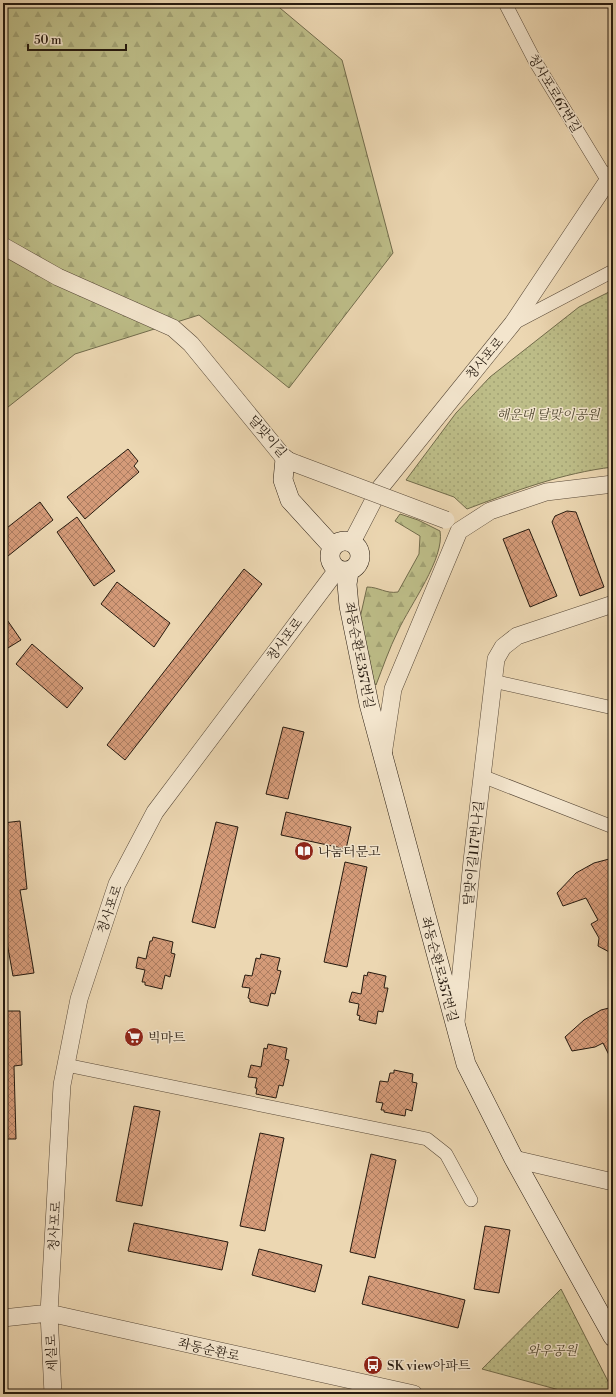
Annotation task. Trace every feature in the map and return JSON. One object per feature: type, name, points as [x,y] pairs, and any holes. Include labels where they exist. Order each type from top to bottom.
[{"type":"main road","points":[[291,461],[283,480],[290,500],[332,546],[331,559],[343,571],[355,568],[359,561],[360,553],[357,546],[346,540],[338,542],[332,546]]},
{"type":"main road","name":"좌동순환로357번길","points":[[343,571],[369,704],[382,758],[466,1064],[514,1159],[613,1337]]},
{"type":"street","name":"청사포로67번길","points":[[505,3],[535,61],[610,177]]},
{"type":"street","name":"청사포로","points":[[352,542],[380,488],[513,323],[610,177]]},
{"type":"street","name":"달맞이길","points":[[3,246],[58,277],[173,328],[191,344],[291,461],[453,526]]},
{"type":"street","points":[[513,323],[613,271]]},
{"type":"street","points":[[382,758],[393,688],[453,526],[490,511],[546,492],[613,484]]},
{"type":"street","name":"청사포로","points":[[49,1313],[62,1085],[79,999],[117,884],[155,812],[343,571]]},
{"type":"street","name":"달맞이길117번나길","points":[[456,1025],[482,776],[496,659],[503,646],[516,636],[611,606]]},
{"type":"street","points":[[493,681],[613,708]]},
{"type":"street","points":[[482,776],[613,827]]},
{"type":"street","points":[[66,1065],[427,1139],[446,1154],[471,1200]]},
{"type":"street","points":[[514,1159],[613,1182]]},
{"type":"street","name":"좌동순환로","points":[[3,1318],[49,1313],[414,1394]]},
{"type":"street","name":"세실로","points":[[49,1313],[53,1394]]},
{"type":"green space","points":[[3,3],[274,3],[342,60],[393,253],[289,388],[199,315],[75,354],[3,411]]},
{"type":"green space","name":"해운대 달맞이공원","points":[[613,290],[613,467],[557,478],[521,489],[467,509],[454,497],[406,480],[456,413],[490,377],[579,307]]},
{"type":"green space","points":[[400,514],[418,520],[440,531],[440,542],[432,568],[403,620],[376,685],[372,679],[360,618],[367,587],[390,592],[398,592],[419,554],[420,536],[395,521]]},
{"type":"green space","name":"와우공원","points":[[561,1289],[613,1391],[613,1394],[574,1394],[482,1369]]},
{"type":"building","points":[[128,449],[138,461],[134,466],[139,472],[85,519],[67,497]]},
{"type":"building","points":[[40,502],[53,520],[3,560],[3,531]]},
{"type":"building","points":[[567,511],[576,512],[604,587],[580,596],[552,522],[555,516]]},
{"type":"building","points":[[77,517],[115,571],[94,586],[57,532]]},
{"type":"building","points":[[529,529],[557,596],[530,607],[503,539]]},
{"type":"building","points":[[244,569],[262,584],[125,760],[107,745]]},
{"type":"building","points":[[117,582],[170,623],[154,647],[101,604]]},
{"type":"building","points":[[3,614],[21,640],[3,651]]},
{"type":"building","points":[[32,644],[83,688],[67,708],[16,664]]},
{"type":"building","points":[[283,727],[304,732],[288,799],[266,794]]},
{"type":"building","points":[[286,812],[351,827],[346,849],[281,835]]},
{"type":"building","points":[[20,821],[27,889],[20,890],[34,973],[13,976],[3,920],[3,906],[6,906],[3,881],[3,823]]},
{"type":"building","points":[[216,822],[238,827],[215,928],[192,922]]},
{"type":"building","points":[[613,858],[613,882],[610,885],[613,891],[613,954],[598,946],[599,938],[591,924],[598,920],[586,898],[563,906],[557,893],[576,873],[594,863]]},
{"type":"building","points":[[345,862],[367,867],[347,967],[324,962]]},
{"type":"building","points":[[153,937],[173,942],[171,953],[175,954],[170,977],[165,975],[162,989],[145,985],[145,982],[142,982],[145,970],[136,968],[138,957],[146,959],[150,941],[152,941]]},
{"type":"building","points":[[261,954],[280,958],[277,970],[281,971],[275,994],[271,993],[268,1006],[250,1002],[250,999],[248,998],[250,988],[242,987],[245,975],[252,976],[256,958],[260,959]]},
{"type":"building","points":[[368,972],[386,976],[384,988],[388,988],[383,1012],[378,1011],[376,1024],[359,1020],[360,1016],[357,1015],[359,1004],[349,1002],[352,992],[361,994],[364,975],[367,976]]},
{"type":"building","points":[[613,1007],[613,1063],[603,1043],[595,1047],[572,1051],[565,1037],[584,1020],[601,1010]]},
{"type":"building","points":[[3,1011],[20,1011],[22,1065],[14,1066],[16,1139],[3,1139]]},
{"type":"building","points":[[268,1044],[287,1048],[285,1059],[289,1060],[283,1086],[279,1085],[276,1098],[256,1094],[257,1088],[255,1088],[257,1078],[248,1077],[251,1065],[261,1067],[264,1048],[267,1049]]},
{"type":"building","points":[[394,1070],[413,1074],[412,1082],[417,1083],[412,1111],[406,1109],[405,1116],[384,1112],[384,1110],[381,1110],[383,1103],[376,1102],[380,1081],[388,1082],[390,1073],[394,1073]]},
{"type":"building","points":[[134,1106],[160,1111],[142,1206],[116,1201]]},
{"type":"building","points":[[260,1133],[284,1138],[265,1231],[240,1226]]},
{"type":"building","points":[[371,1154],[396,1160],[375,1258],[350,1252]]},
{"type":"building","points":[[134,1223],[228,1242],[222,1270],[128,1251]]},
{"type":"building","points":[[485,1226],[510,1230],[499,1293],[474,1289]]},
{"type":"building","points":[[259,1249],[322,1265],[315,1292],[252,1275]]},
{"type":"building","points":[[369,1276],[465,1300],[458,1328],[362,1304]]},
{"type":"place","name":"나눔터문고","points":[[304,851]]},
{"type":"place","name":"빅마트","points":[[134,1037]]},
{"type":"place","name":"SK view아파트","points":[[373,1365]]}]
